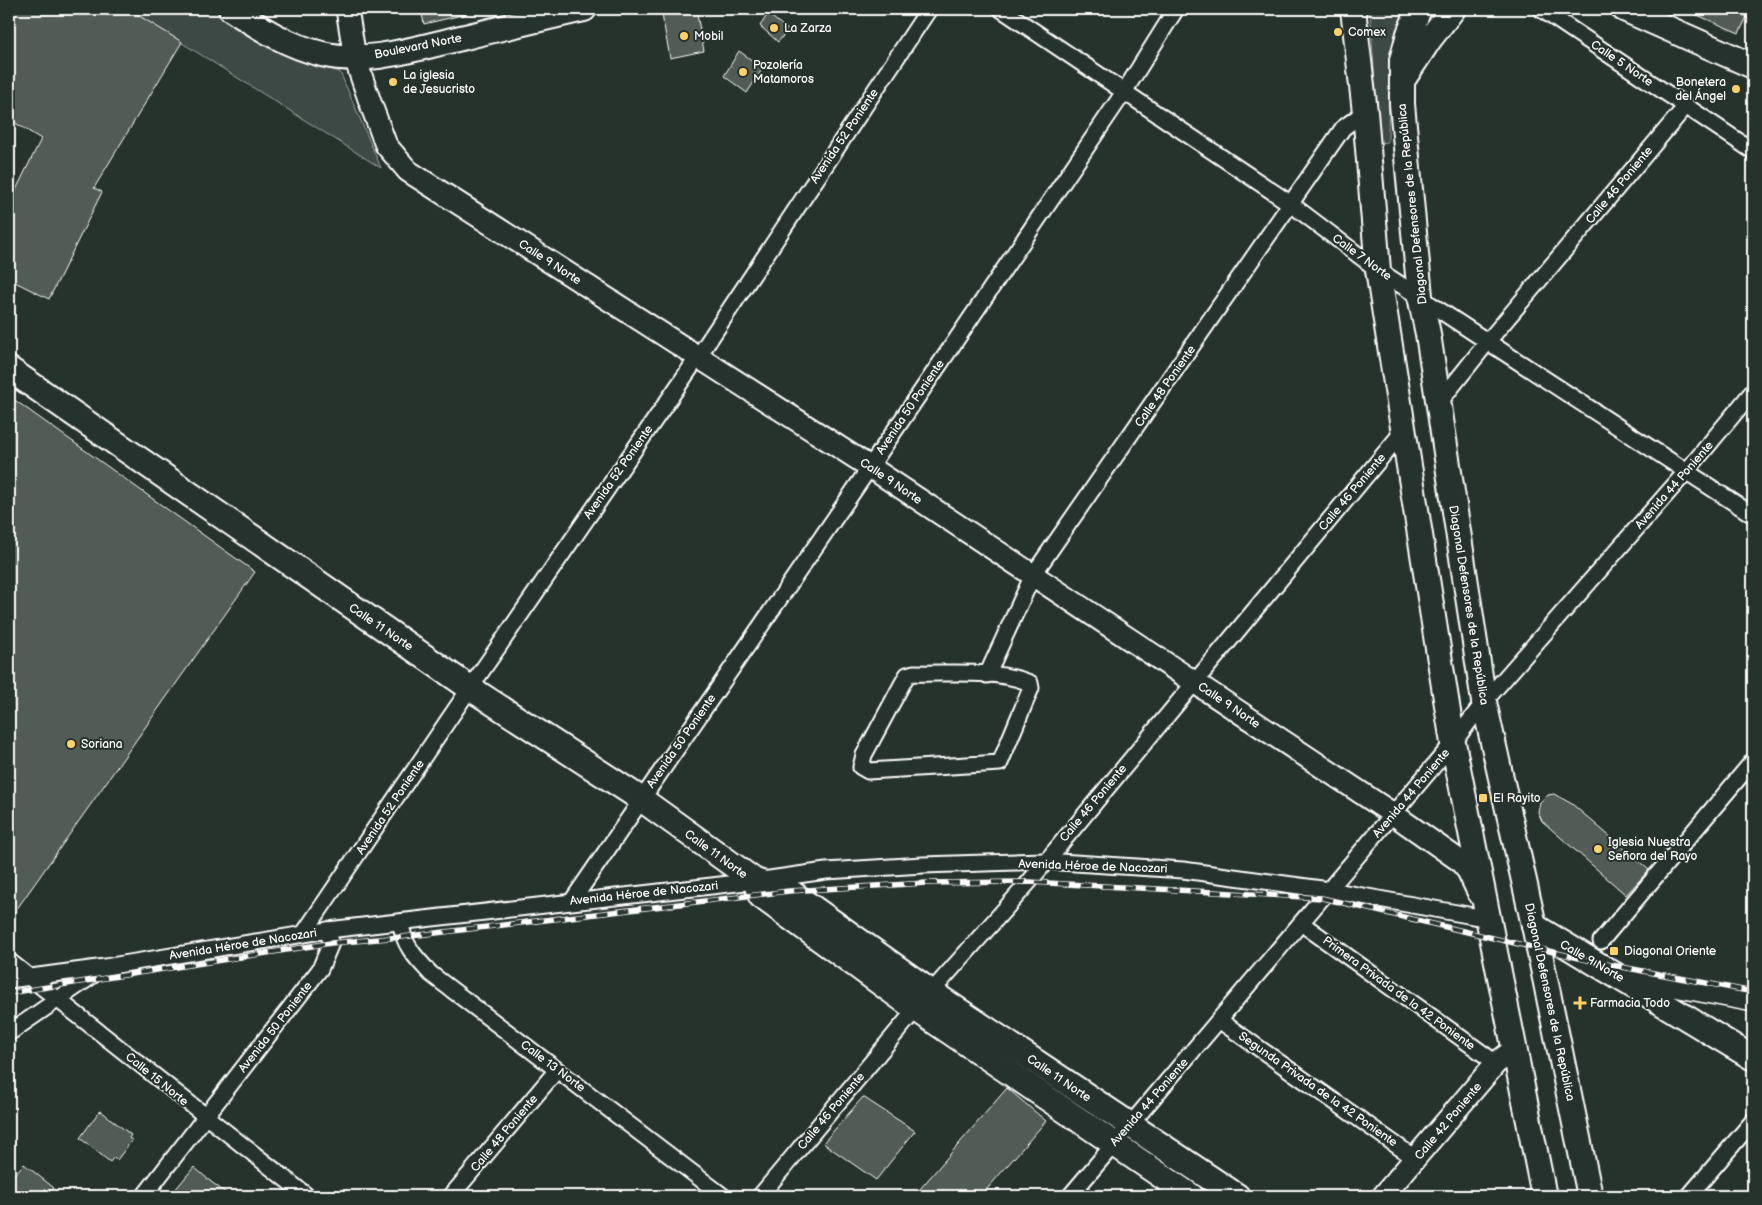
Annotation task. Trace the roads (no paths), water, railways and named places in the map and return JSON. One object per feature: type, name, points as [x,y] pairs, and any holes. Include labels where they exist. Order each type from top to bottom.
[{"type":"main road","name":"Boulevard Norte","points":[[231,9],[266,32],[292,44],[323,55],[355,58],[389,55],[584,9]]},
{"type":"main road","name":"Calle 9 Norte","points":[[347,9],[355,58],[386,145],[408,171],[870,466],[1460,861],[1468,871],[1490,920]]},
{"type":"main road","points":[[1353,9],[1365,112],[1378,270],[1453,743],[1490,920],[1506,1056],[1544,1196]]},
{"type":"main road","name":"Diagonal Defensores de la República","points":[[1419,9],[1409,34],[1402,60],[1402,104],[1420,296],[1484,702],[1534,926],[1590,1196]]},
{"type":"main road","points":[[1402,82],[1429,40],[1454,9]]},
{"type":"main road","points":[[1624,9],[1753,66]]},
{"type":"main road","name":"Calle 11 Norte","points":[[9,369],[470,688],[641,799],[755,881],[761,896],[923,1001],[1129,1125],[1237,1196]]},
{"type":"main road","name":"Calle 9 Norte","points":[[1534,926],[1753,1058]]},
{"type":"main road","name":"Calle 11 Norte","points":[[923,1001],[1113,1144],[1191,1196]]},
{"type":"main road","name":"Calle 42 Poniente","points":[[1383,1196],[1506,1056]]},
{"type":"street","name":"Avenida 52 Poniente","points":[[304,933],[698,357],[929,9]]},
{"type":"street","name":"Calle 7 Norte","points":[[1001,9],[1291,204],[1378,270],[1489,340],[1753,515]]},
{"type":"street","name":"Avenida 50 Poniente","points":[[572,901],[1124,92],[1176,9]]},
{"type":"street","name":"Calle 5 Norte","points":[[1541,9],[1753,151]]},
{"type":"street","name":"Calle 46 Poniente","points":[[1438,404],[1489,340],[1686,106]]},
{"type":"street","name":"Calle 48 Poniente","points":[[987,675],[1033,576],[1343,128],[1365,112]]},
{"type":"street","name":"Avenida 44 Poniente","points":[[1070,1196],[1453,743],[1484,702],[1686,472],[1753,391]]},
{"type":"street","name":"Calle 46 Poniente","points":[[760,1196],[923,1001],[1029,882],[1044,861],[1195,683],[1404,430]]},
{"type":"street","points":[[914,673],[987,675],[1021,680],[1030,683],[1031,688],[1000,763],[868,771],[860,767],[907,675],[914,673]]},
{"type":"street","points":[[1601,942],[1753,761]]},
{"type":"street","name":"Avenida Héroe de Nacozari","points":[[9,980],[304,933],[755,881],[826,871],[1044,861],[1183,870],[1329,890],[1490,920]]},
{"type":"street","name":"Calle 13 Norte","points":[[401,923],[402,937],[414,956],[431,974],[723,1196]]},
{"type":"street","name":"Primera Privada de la 42 Poniente","points":[[1301,923],[1506,1056]]},
{"type":"street","name":"Avenida 50 Poniente","points":[[150,1194],[205,1118],[320,969],[331,943],[328,930]]},
{"type":"street","name":"Calle 15 Norte","points":[[9,961],[205,1118],[307,1196]]},
{"type":"street","points":[[9,1033],[105,966]]},
{"type":"street","points":[[1620,977],[1753,1002]]},
{"type":"street","name":"Segunda Privada de la 42 Poniente","points":[[1219,1020],[1416,1159]]},
{"type":"street","name":"Calle 48 Poniente","points":[[450,1196],[557,1070]]},
{"type":"street","points":[[1689,1196],[1753,1121]]},
{"type":"railway","points":[[9,993],[331,943],[402,937],[789,891],[927,883],[1029,882],[1322,898],[1596,962],[1753,992]]},
{"type":"place","name":"La Zarza","points":[[774,28]]},
{"type":"place","name":"Comex","points":[[1338,32]]},
{"type":"place","name":"Mobil","points":[[684,36]]},
{"type":"place","name":"Pozolería Matamoros","points":[[743,72]]},
{"type":"place","name":"La iglesia de Jesucristo","points":[[393,82]]},
{"type":"place","name":"Bonetera del Ángel","points":[[1736,89]]},
{"type":"place","name":"Soriana","points":[[71,744]]},
{"type":"place","name":"El Rayito","points":[[1483,798]]},
{"type":"place","name":"Iglesia Nuestra Señora del Rayo","points":[[1598,849]]},
{"type":"place","name":"Diagonal Oriente","points":[[1614,951]]},
{"type":"place","name":"Farmacia Todo","points":[[1580,1003]]}]
